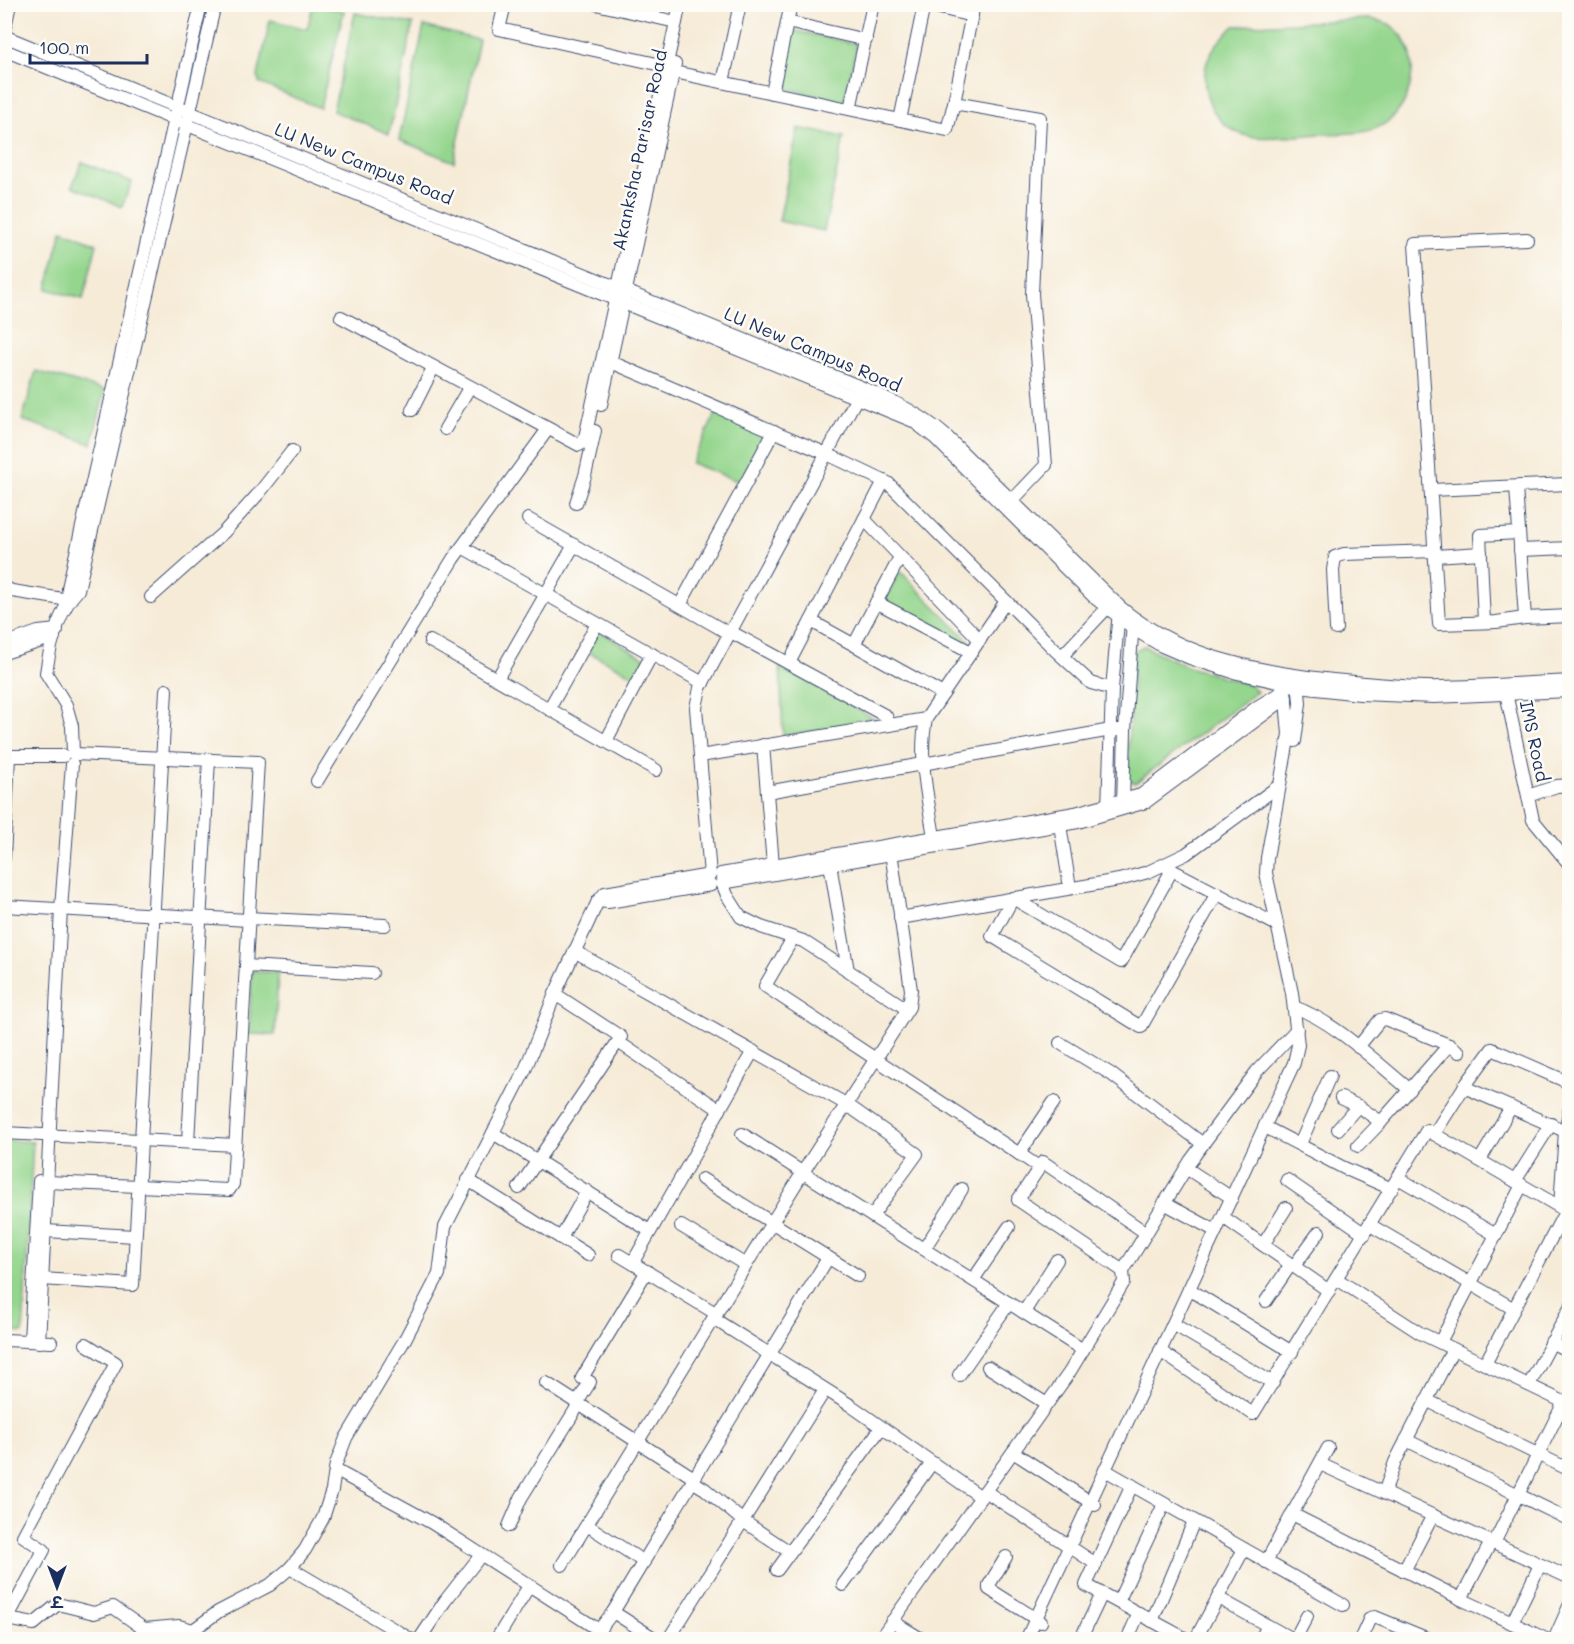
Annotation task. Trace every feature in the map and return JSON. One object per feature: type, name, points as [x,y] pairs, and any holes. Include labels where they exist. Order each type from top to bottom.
[{"type":"street","points":[[4,34],[10,4]]},
{"type":"street","points":[[184,109],[201,4]]},
{"type":"street","points":[[40,1342],[45,1135],[57,909],[72,726],[66,705],[46,673],[49,650],[69,600],[68,588],[124,365],[184,109],[215,4]]},
{"type":"street","points":[[505,4],[499,29],[723,82],[772,93],[947,130],[973,10],[924,5],[900,120]]},
{"type":"street","points":[[596,4],[676,22]]},
{"type":"street","name":"Akanksha Parisar Road","points":[[670,69],[680,4]]},
{"type":"street","name":"Akanksha Parisar Road","points":[[621,295],[670,69],[688,4]]},
{"type":"street","points":[[723,82],[740,4]]},
{"type":"street","points":[[772,93],[791,4]]},
{"type":"street","points":[[850,109],[873,4]]},
{"type":"street","points":[[788,22],[866,40]]},
{"type":"street","name":"LU New Campus Road","points":[[4,34],[621,295],[859,393],[907,408],[929,421],[1008,504],[1115,610],[1162,646],[1190,658],[1233,672],[1290,685],[1360,694],[1434,697],[1569,681]]},
{"type":"street","name":"LU New Campus Road","points":[[4,50],[621,295]]},
{"type":"street","points":[[954,103],[1040,118],[1032,294],[1046,465],[1008,504]]},
{"type":"street","points":[[1527,239],[1415,244],[1439,624],[1569,616]]},
{"type":"street","points":[[576,503],[585,476],[611,362],[621,295]]},
{"type":"street","points":[[341,317],[579,446],[584,442],[621,295]]},
{"type":"street","points":[[611,362],[827,454],[884,481],[1091,683],[1113,689]]},
{"type":"street","points":[[412,410],[433,368]]},
{"type":"street","points":[[445,429],[469,388]]},
{"type":"street","points":[[859,393],[703,683],[696,708],[716,879],[741,917],[761,927],[802,941],[908,1010]]},
{"type":"street","points":[[317,780],[462,547],[548,429]]},
{"type":"street","points":[[680,605],[774,431]]},
{"type":"street","points":[[151,597],[224,531],[260,492],[292,451]]},
{"type":"street","points":[[789,663],[884,481]]},
{"type":"street","points":[[1431,490],[1568,484]]},
{"type":"street","points":[[1516,487],[1525,618]]},
{"type":"street","points":[[528,519],[730,633],[886,716],[889,725]]},
{"type":"street","points":[[864,519],[980,640]]},
{"type":"street","points":[[1484,622],[1479,535],[1519,533]]},
{"type":"street","points":[[497,679],[574,545]]},
{"type":"street","points":[[462,547],[703,683]]},
{"type":"street","points":[[1520,550],[1569,548]]},
{"type":"street","points":[[1336,629],[1333,570],[1335,557],[1344,554],[1480,554]]},
{"type":"street","points":[[854,645],[900,557]]},
{"type":"street","points":[[7,590],[69,600]]},
{"type":"street","points":[[934,837],[922,765],[922,738],[926,719],[1006,601]]},
{"type":"street","points":[[876,602],[971,652]]},
{"type":"street","points":[[1062,656],[1115,610]]},
{"type":"street","points":[[1108,808],[1115,610]]},
{"type":"street","points":[[811,621],[943,694]]},
{"type":"street","points":[[1123,804],[1125,730],[1133,622]]},
{"type":"street","points":[[549,709],[597,624]]},
{"type":"street","points":[[5,650],[56,634]]},
{"type":"street","points":[[430,641],[656,770]]},
{"type":"street","points":[[606,741],[652,654]]},
{"type":"street","points":[[716,879],[773,865],[1060,825],[1123,804],[1141,795],[1257,707],[1290,685],[1300,703],[1289,734],[1270,856],[1304,1040],[1300,1069],[1232,1198],[1226,1219],[1216,1231],[1192,1290]]},
{"type":"street","name":"LU New Campus Road","points":[[1506,689],[1569,692]]},
{"type":"street","name":"IMS Road","points":[[1506,689],[1533,820],[1568,862]]},
{"type":"street","points":[[42,1279],[133,1285],[166,690]]},
{"type":"street","points":[[700,756],[926,719]]},
{"type":"street","points":[[1287,956],[1277,925],[1266,873],[1294,719]]},
{"type":"street","points":[[767,792],[1111,730],[1125,730]]},
{"type":"street","points":[[763,746],[773,865]]},
{"type":"street","points":[[4,858],[7,756],[162,756],[258,762],[233,1184],[229,1190],[47,1182]]},
{"type":"street","points":[[188,1142],[209,759]]},
{"type":"street","points":[[900,918],[1119,880],[1167,867],[1280,785]]},
{"type":"street","points":[[1528,796],[1557,786],[1569,785]]},
{"type":"street","points":[[86,1344],[116,1363],[22,1536],[44,1550],[5,1619],[34,1624],[58,1605],[94,1613],[112,1607],[144,1629],[179,1626],[192,1635],[218,1612],[270,1585],[290,1568],[305,1550],[322,1518],[346,1438],[404,1341],[439,1274],[445,1227],[525,1070],[574,951],[597,901],[605,893],[830,864],[934,837],[1108,808]]},
{"type":"street","points":[[1060,825],[1070,888]]},
{"type":"street","points":[[562,1565],[771,1223],[908,1010],[911,990],[890,849]]},
{"type":"street","points":[[830,864],[848,970]]},
{"type":"street","points":[[1167,867],[1277,925]]},
{"type":"street","points":[[1013,898],[1121,962],[1167,867]]},
{"type":"street","points":[[1013,898],[992,936],[1141,1026],[1217,893]]},
{"type":"street","points":[[4,906],[385,926]]},
{"type":"street","points":[[793,938],[765,986],[1039,1167]]},
{"type":"street","points":[[574,951],[846,1104],[917,1154],[872,1216]]},
{"type":"street","points":[[246,966],[372,973]]},
{"type":"street","points":[[519,1188],[621,1037],[555,994]]},
{"type":"street","points":[[1026,1640],[1038,1621],[1268,1129],[1294,1063],[1298,1045],[1297,1008]]},
{"type":"street","points":[[1297,1008],[1313,1014],[1410,1090]]},
{"type":"street","points":[[1358,1047],[1380,1020],[1385,1019],[1454,1048],[1410,1090],[1358,1146]]},
{"type":"street","points":[[879,1640],[1083,1350],[1124,1282],[1123,1271],[1186,1168],[1257,1071],[1297,1029]]},
{"type":"street","points":[[618,1041],[720,1110]]},
{"type":"street","points":[[1060,1043],[1111,1074],[1203,1144]]},
{"type":"street","points":[[1434,1134],[1492,1049],[1569,1083]]},
{"type":"street","points":[[633,1262],[753,1052]]},
{"type":"street","points":[[1300,1144],[1330,1076]]},
{"type":"street","points":[[1464,1087],[1565,1131]]},
{"type":"street","points":[[1341,1098],[1359,1106],[1381,1122]]},
{"type":"street","points":[[1019,1154],[1053,1102]]},
{"type":"street","points":[[1338,1129],[1359,1106]]},
{"type":"street","points":[[1480,1160],[1511,1107]]},
{"type":"street","points":[[1485,1364],[1565,1210],[1565,1131],[1569,1108]]},
{"type":"street","points":[[1440,1342],[1551,1124]]},
{"type":"street","points":[[1268,1129],[1344,1168],[1395,1184],[1496,1235]]},
{"type":"street","points":[[1163,1353],[1253,1414],[1427,1130],[1565,1210]]},
{"type":"street","points":[[4,1132],[235,1145]]},
{"type":"street","points":[[493,1133],[650,1231]]},
{"type":"street","points":[[742,1134],[1083,1350]]},
{"type":"street","points":[[40,1342],[47,1182],[45,1135]]},
{"type":"street","points":[[1123,1271],[1018,1200],[1043,1162],[1146,1233]]},
{"type":"street","points":[[1186,1168],[1232,1198]]},
{"type":"street","points":[[702,1179],[858,1276]]},
{"type":"street","points":[[468,1180],[588,1255]]},
{"type":"street","points":[[1287,1180],[1367,1229],[1514,1309]]},
{"type":"street","points":[[924,1249],[962,1190]]},
{"type":"street","points":[[561,1238],[587,1191]]},
{"type":"street","points":[[1164,1203],[1216,1231]]},
{"type":"street","points":[[1263,1245],[1286,1208]]},
{"type":"street","points":[[1226,1219],[1329,1291]]},
{"type":"street","points":[[681,1226],[746,1265]]},
{"type":"street","points":[[973,1280],[1009,1227]]},
{"type":"street","points":[[45,1231],[135,1236]]},
{"type":"street","points":[[1266,1301],[1319,1232]]},
{"type":"street","points":[[619,1255],[715,1316],[932,1463],[1096,1563]]},
{"type":"street","points":[[335,1470],[432,1523],[599,1630],[644,1562],[828,1258]]},
{"type":"street","points":[[1024,1312],[1058,1260]]},
{"type":"street","points":[[509,1526],[521,1498],[590,1383],[582,1378],[647,1271]]},
{"type":"street","points":[[1337,1279],[1420,1333],[1567,1404],[1461,1599]]},
{"type":"street","points":[[1192,1290],[1292,1352]]},
{"type":"street","points":[[958,1375],[1009,1302]]},
{"type":"street","points":[[1529,1385],[1569,1308]]},
{"type":"street","points":[[1176,1326],[1273,1383]]},
{"type":"street","points":[[4,1340],[40,1342]]},
{"type":"street","points":[[1551,1342],[1569,1352]]},
{"type":"street","points":[[1383,1493],[1395,1462],[1453,1349]]},
{"type":"street","points":[[988,1367],[1047,1404]]},
{"type":"street","points":[[546,1383],[639,1441],[705,1489],[743,1521],[790,1552]]},
{"type":"street","points":[[668,1640],[825,1390]]},
{"type":"street","points":[[1426,1400],[1569,1470]]},
{"type":"street","points":[[777,1570],[881,1428]]},
{"type":"street","points":[[1406,1440],[1569,1520]]},
{"type":"street","points":[[1266,1562],[1328,1448]]},
{"type":"street","points":[[1013,1452],[1093,1503]]},
{"type":"street","points":[[843,1585],[932,1463]]},
{"type":"street","points":[[1320,1464],[1569,1578]]},
{"type":"street","points":[[1108,1472],[1343,1605]]},
{"type":"street","points":[[1132,1485],[1086,1585],[1188,1640]]},
{"type":"street","points":[[1118,1602],[1164,1504]]},
{"type":"street","points":[[1292,1514],[1548,1640]]},
{"type":"street","points":[[1404,1571],[1433,1515]]},
{"type":"street","points":[[1152,1620],[1194,1521]]},
{"type":"street","points":[[587,1525],[644,1562]]},
{"type":"street","points":[[1196,1640],[1244,1549]]},
{"type":"street","points":[[419,1640],[445,1601],[481,1555]]},
{"type":"street","points":[[1006,1557],[989,1585],[989,1589],[1038,1621]]},
{"type":"street","points":[[1512,1623],[1540,1564]]},
{"type":"street","points":[[290,1568],[412,1640]]},
{"type":"street","points":[[496,1640],[529,1586]]},
{"type":"street","points":[[1080,1640],[1102,1594]]},
{"type":"street","points":[[1218,1598],[1295,1639],[1307,1616]]},
{"type":"street","points":[[1554,1640],[1569,1604]]},
{"type":"street","points":[[613,1612],[657,1640]]},
{"type":"street","points":[[1127,1640],[1139,1613]]},
{"type":"street","points":[[1360,1640],[1370,1618],[1375,1617],[1431,1640]]},
{"type":"street","points":[[892,1620],[923,1640]]},
{"type":"street","points":[[1033,1640],[1038,1621]]},
{"type":"street","points":[[1260,1640],[1268,1626]]},
{"type":"green space","points":[[313,5],[344,11],[320,108],[259,83],[258,76],[270,20],[307,29]]},
{"type":"green space","points":[[355,13],[413,24],[389,134],[333,111]]},
{"type":"green space","points":[[1367,19],[1387,23],[1394,27],[1408,46],[1412,62],[1410,87],[1404,103],[1394,117],[1387,122],[1372,130],[1356,133],[1253,137],[1230,128],[1213,110],[1205,87],[1207,62],[1215,47],[1234,26]]},
{"type":"green space","points":[[424,26],[479,40],[454,162],[399,140]]},
{"type":"green space","points":[[792,30],[857,44],[844,102],[779,87]]},
{"type":"green space","points":[[798,128],[844,137],[824,231],[779,221]]},
{"type":"green space","points":[[82,162],[132,182],[122,207],[72,186]]},
{"type":"green space","points":[[62,230],[97,244],[83,299],[47,289]]},
{"type":"green space","points":[[36,371],[105,390],[92,444],[22,420]]},
{"type":"green space","points":[[717,412],[768,432],[740,482],[691,463]]},
{"type":"green space","points":[[900,571],[970,642],[968,645],[884,601]]},
{"type":"green space","points":[[599,631],[645,658],[635,676],[586,651]]},
{"type":"green space","points":[[1144,646],[1189,667],[1251,685],[1257,692],[1135,783],[1126,778],[1134,651]]},
{"type":"green space","points":[[780,665],[878,721],[783,736]]},
{"type":"green space","points":[[252,971],[278,973],[275,1035],[249,1034]]},
{"type":"green space","points":[[4,1140],[33,1142],[23,1333],[5,1331]]}]
